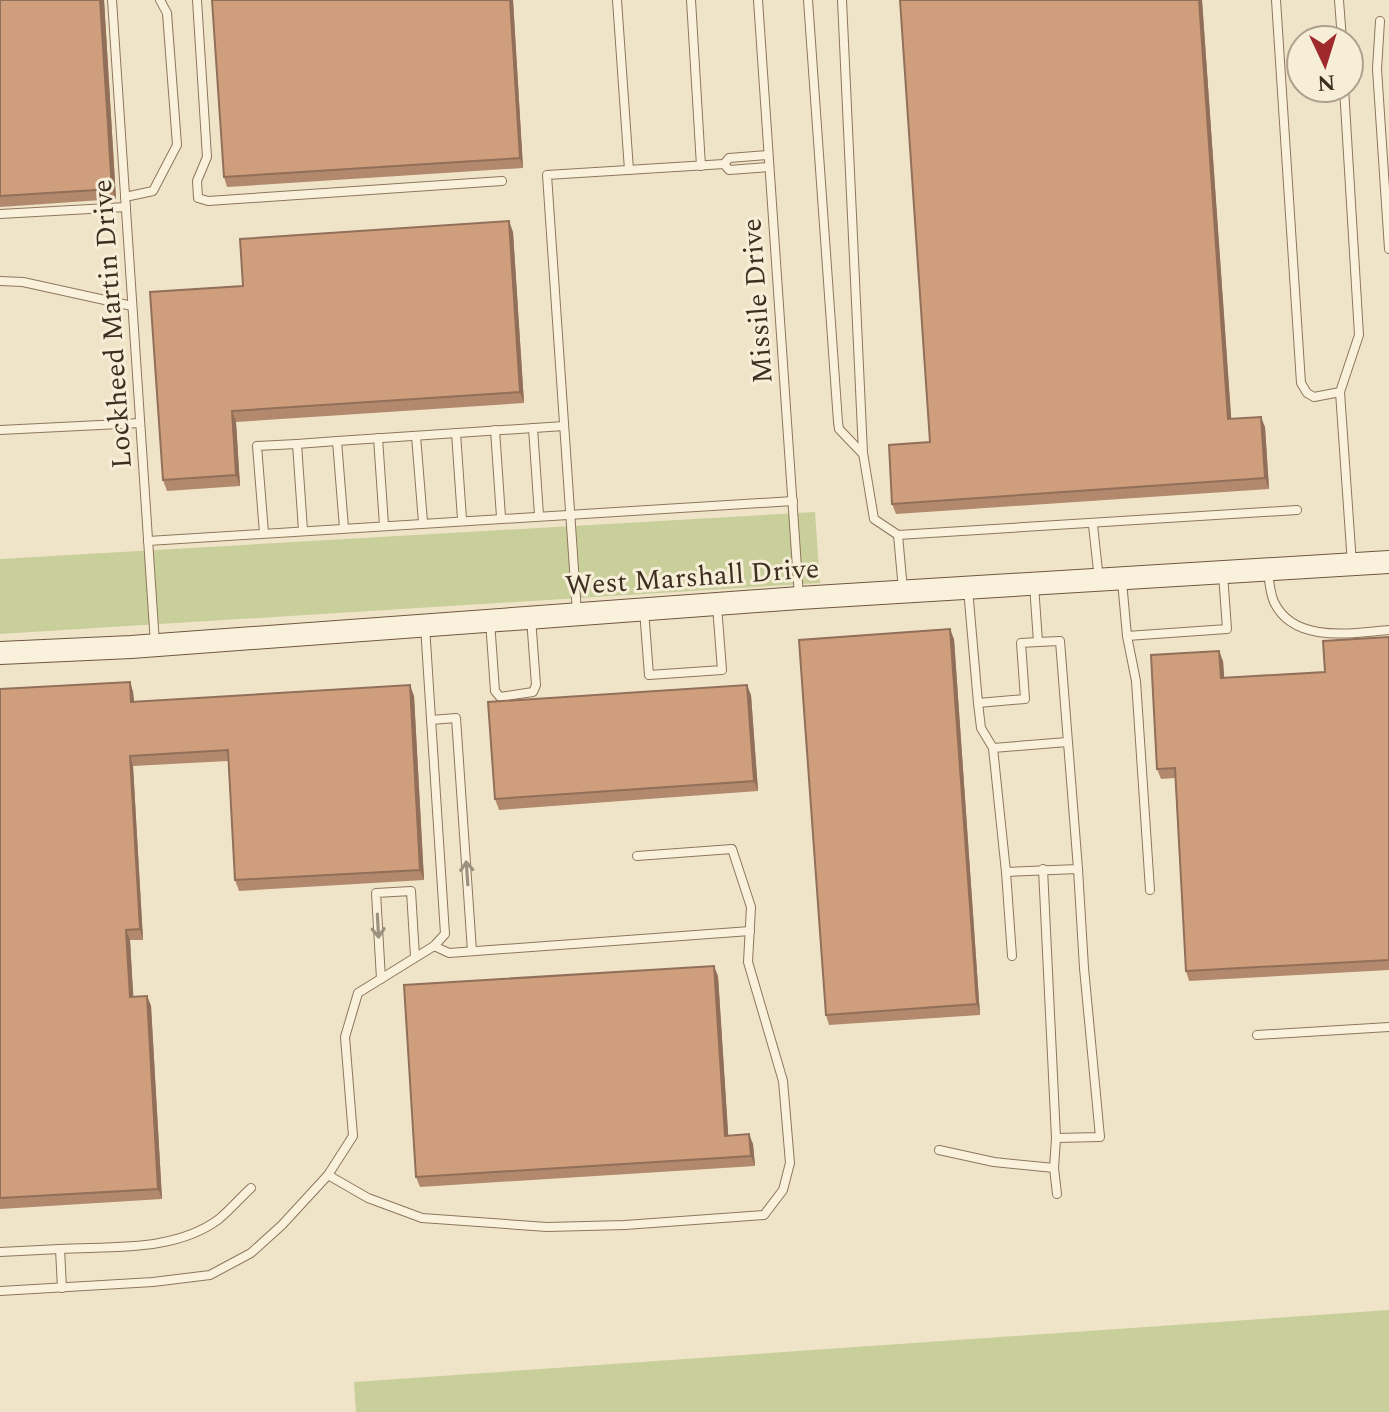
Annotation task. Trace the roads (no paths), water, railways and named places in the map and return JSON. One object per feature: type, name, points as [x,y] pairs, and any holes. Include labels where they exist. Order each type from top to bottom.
[{"type":"main road","name":"West Marshall Drive","points":[[0,653],[155,645],[799,598],[1389,562]]},
{"type":"lane","name":"Lockheed Martin Drive","points":[[112,0],[155,645]]},
{"type":"lane","points":[[0,214],[125,202],[153,191],[177,145],[167,13],[160,0]]},
{"type":"lane","points":[[197,0],[207,157],[197,181],[198,198],[208,201],[502,181]]},
{"type":"lane","points":[[617,0],[629,170]]},
{"type":"lane","points":[[691,0],[701,166]]},
{"type":"lane","name":"Missile Drive","points":[[758,0],[799,598]]},
{"type":"lane","points":[[808,0],[838,422],[839,429],[863,453]]},
{"type":"lane","points":[[842,0],[863,453],[874,519],[898,535],[1297,510]]},
{"type":"lane","points":[[1276,0],[1301,383],[1307,393],[1314,397],[1340,392]]},
{"type":"lane","points":[[1339,0],[1341,24]]},
{"type":"lane","points":[[1380,21],[1377,69],[1389,249]]},
{"type":"lane","points":[[1345,104],[1359,335],[1340,392],[1352,565]]},
{"type":"lane","points":[[577,614],[547,175],[724,164],[729,158],[768,155]]},
{"type":"lane","points":[[724,164],[729,170],[769,167]]},
{"type":"lane","points":[[0,281],[23,282],[132,306]]},
{"type":"lane","points":[[0,430],[140,423]]},
{"type":"lane","points":[[264,533],[257,446],[564,426]]},
{"type":"lane","points":[[533,428],[539,515]]},
{"type":"lane","points":[[495,430],[501,517]]},
{"type":"lane","points":[[456,433],[462,519]]},
{"type":"lane","points":[[416,436],[423,522]]},
{"type":"lane","points":[[378,438],[384,525]]},
{"type":"lane","points":[[337,441],[344,528]]},
{"type":"lane","points":[[297,444],[303,530]]},
{"type":"lane","points":[[148,541],[462,519],[793,501]]},
{"type":"lane","points":[[1093,525],[1127,636],[1136,681],[1150,890]]},
{"type":"lane","points":[[898,535],[903,592]]},
{"type":"lane","points":[[1267,570],[1273,601],[1284,617],[1302,627],[1327,634],[1389,630]]},
{"type":"lane","points":[[1127,636],[1227,629],[1223,573]]},
{"type":"lane","points":[[1034,584],[1038,642]]},
{"type":"lane","points":[[968,588],[981,728],[993,748],[1012,956]]},
{"type":"lane","points":[[644,610],[649,675],[722,670],[717,605]]},
{"type":"lane","points":[[490,620],[495,691],[500,697],[511,697],[533,692],[536,685],[531,617]]},
{"type":"lane","points":[[0,1291],[153,1282],[210,1275],[251,1253],[282,1225],[328,1175],[353,1136],[345,1037],[358,993],[434,946],[445,934],[425,625]]},
{"type":"lane","points":[[978,703],[1025,699],[1021,643],[1060,641],[1100,1137],[1056,1138]]},
{"type":"lane","points":[[431,720],[456,718],[472,951]]},
{"type":"lane","points":[[993,748],[1067,742]]},
{"type":"lane","points":[[328,1175],[368,1198],[422,1218],[547,1227],[764,1215],[783,1190],[790,1163],[783,1081],[748,962],[751,907],[732,849],[637,856]]},
{"type":"lane","points":[[1043,869],[1057,1194]]},
{"type":"lane","points":[[1006,872],[1078,869]]},
{"type":"lane","points":[[381,979],[376,893],[411,891],[415,957]]},
{"type":"lane","points":[[434,946],[449,953],[750,931]]},
{"type":"lane","points":[[1257,1035],[1389,1027]]},
{"type":"lane","points":[[939,1150],[994,1162],[1054,1168]]},
{"type":"lane","points":[[0,1252],[150,1244],[185,1237],[219,1219],[251,1188]]},
{"type":"lane","points":[[60,1249],[62,1288]]}]
